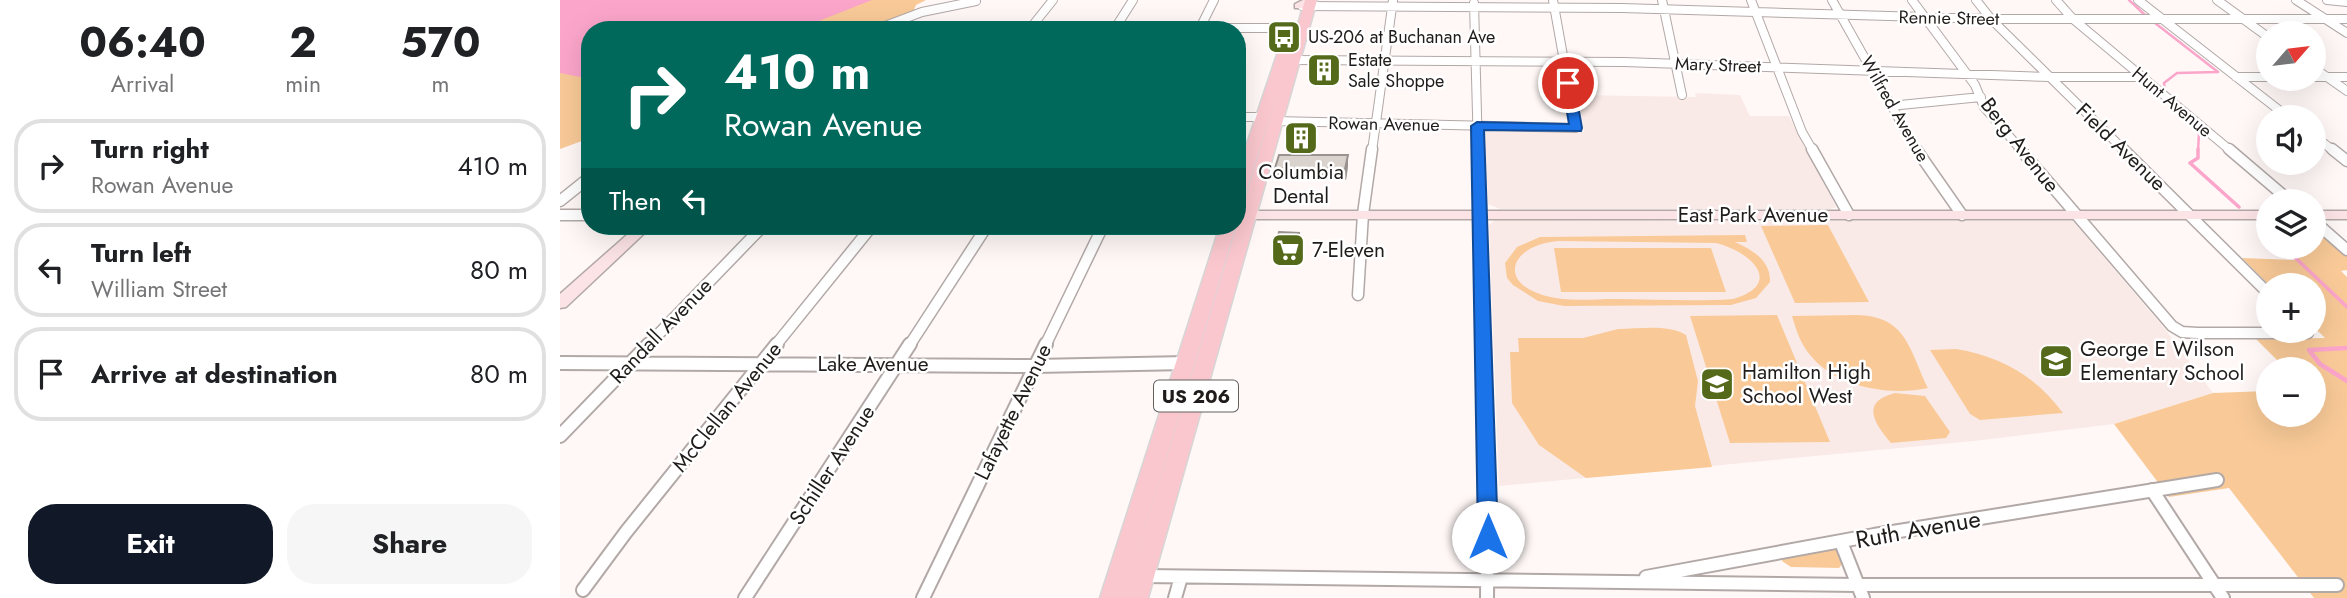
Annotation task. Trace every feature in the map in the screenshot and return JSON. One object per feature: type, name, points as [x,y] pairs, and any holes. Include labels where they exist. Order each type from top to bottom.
[{"type":"main road","name":"US 206","points":[[1246,174],[1293,60],[1303,8]]},
{"type":"main road","name":"US 206","points":[[1246,204],[1303,8]]},
{"type":"main road","name":"US 206","points":[[1127,587],[1187,363],[1225,235]]},
{"type":"main road","name":"US 206","points":[[1127,587],[1237,235]]},
{"type":"street","points":[[1036,21],[1053,0]]},
{"type":"street","points":[[1120,21],[1133,0]]},
{"type":"street","points":[[1204,21],[1214,0]]},
{"type":"street","points":[[1661,0],[1682,95]]},
{"type":"street","points":[[1751,0],[1802,132],[1849,215]]},
{"type":"street","name":"Wilfred Avenue","points":[[1832,0],[1908,138],[1962,215]]},
{"type":"street","name":"Berg Avenue","points":[[1912,0],[1966,74],[1981,97],[1984,107],[2172,326],[2182,332],[2256,332]]},
{"type":"street","name":"Field Avenue","points":[[1976,0],[1991,19],[2256,281]]},
{"type":"street","name":"Hunt Avenue","points":[[2056,0],[2073,19],[2276,189]]},
{"type":"street","points":[[2138,0],[2272,105]]},
{"type":"street","points":[[2217,0],[2256,29]]},
{"type":"street","points":[[2296,0],[2347,33]]},
{"type":"street","points":[[2327,0],[2347,2]]},
{"type":"street","points":[[899,21],[922,12],[976,1]]},
{"type":"street","points":[[1357,295],[1363,214],[1393,3]]},
{"type":"street","name":"Rennie Street","points":[[1239,21],[1303,8],[1393,3],[1554,4],[1925,18],[2347,19]]},
{"type":"street","points":[[1474,4],[1488,493],[1487,598]]},
{"type":"street","points":[[1554,4],[1564,62]]},
{"type":"street","name":"Mary Street","points":[[1293,60],[1675,64],[2142,77]]},
{"type":"street","name":"Rowan Avenue","points":[[1246,118],[1377,124],[1576,128],[1564,62]]},
{"type":"street","points":[[2236,77],[2256,77]]},
{"type":"street","points":[[2327,77],[2347,77]]},
{"type":"street","points":[[2327,77],[2347,91]]},
{"type":"street","points":[[1891,106],[1981,97]]},
{"type":"street","points":[[2326,145],[2347,161]]},
{"type":"street","points":[[560,201],[581,184]]},
{"type":"street","points":[[560,215],[581,215]]},
{"type":"street","name":"East Park Avenue","points":[[1246,215],[2256,215]]},
{"type":"street","points":[[2326,215],[2347,215]]},
{"type":"street","points":[[2326,232],[2347,250]]},
{"type":"street","points":[[560,303],[635,235]]},
{"type":"street","name":"Randall Avenue","points":[[560,436],[754,235]]},
{"type":"street","name":"McClellan Avenue","points":[[583,590],[626,532],[865,235]]},
{"type":"street","name":"Schiller Avenue","points":[[745,598],[980,235]]},
{"type":"street","name":"Lafayette Avenue","points":[[923,598],[1099,235]]},
{"type":"street","name":"Lake Avenue","points":[[560,363],[1035,366],[1187,363]]},
{"type":"street","name":"Ruth Avenue","points":[[1619,582],[1841,542],[2217,480]]},
{"type":"street","points":[[2152,490],[2223,598]]},
{"type":"street","points":[[1841,542],[1861,591]]},
{"type":"street","points":[[1175,598],[1181,577]]},
{"type":"street","points":[[1127,587],[1181,577],[1619,582],[1861,591],[2337,585]]},
{"type":"shaded area","points":[[560,0],[926,0],[916,5],[913,12],[892,21],[581,21],[581,141],[560,149]]},
{"type":"shaded area","points":[[560,0],[872,0],[819,21],[581,21],[581,77],[560,73]]},
{"type":"shaded area","points":[[1695,93],[1740,95],[1750,116],[1789,116],[1836,207],[1500,209],[1488,204],[1485,131],[1584,132],[1578,95],[1696,97]]},
{"type":"shaded area","name":"Hamilton High School West","points":[[1495,220],[2073,221],[2164,328],[2213,393],[2114,424],[1974,441],[1499,486],[1489,225]]},
{"type":"shaded area","points":[[1828,225],[1869,302],[1795,303],[1761,226]]},
{"type":"shaded area","points":[[1745,235],[1747,242],[1735,242],[1760,257],[1770,275],[1770,282],[1756,298],[1731,305],[1564,306],[1538,301],[1513,285],[1507,278],[1505,263],[1517,247],[1540,237]],"holes":[[[1559,241],[1716,243],[1740,253],[1757,268],[1760,276],[1757,285],[1749,292],[1733,299],[1718,300],[1563,299],[1530,290],[1520,282],[1515,273],[1516,264],[1530,249]]]},
{"type":"shaded area","points":[[2326,237],[2347,255],[2347,270],[2341,271],[2347,277],[2347,598],[2314,598],[2229,488],[2169,497],[2114,424],[2213,393],[2256,391],[2256,427],[2326,427],[2326,357],[2274,357],[2260,343],[2326,343],[2326,273],[2257,273],[2242,258],[2326,259]]},
{"type":"shaded area","points":[[1554,248],[1711,248],[1726,292],[1561,292]]},
{"type":"shaded area","points":[[1777,315],[1830,442],[1730,443],[1690,316]]},
{"type":"shaded area","points":[[1856,315],[1886,321],[1896,328],[1910,348],[1928,388],[1881,390],[1835,376],[1807,352],[1792,316]]},
{"type":"shaded area","points":[[1662,328],[1686,335],[1698,381],[1695,406],[1712,467],[1586,478],[1539,445],[1512,403],[1510,352],[1519,352],[1518,338],[1583,338],[1618,329]]},
{"type":"shaded area","points":[[1956,349],[1987,357],[2016,370],[2041,388],[2063,413],[1980,420],[1970,414],[1930,350]]},
{"type":"shaded area","points":[[1895,393],[1925,396],[1950,432],[1946,438],[1891,443],[1876,421],[1874,408],[1884,397]]},
{"type":"shaded area","points":[[1833,548],[1838,550],[1843,563],[1839,568],[1791,567],[1782,561],[1783,557]]},
{"type":"building","points":[[1279,155],[1348,155],[1345,169],[1275,168]]},
{"type":"building","points":[[1279,232],[1299,233],[1295,251],[1274,250]]},
{"type":"waterway","points":[[2129,0],[2145,15]]},
{"type":"waterway","points":[[2155,23],[2218,72],[2177,73],[2164,83],[2165,93]]},
{"type":"waterway","points":[[2198,151],[2199,133]]},
{"type":"waterway","points":[[2198,151],[2198,158],[2190,163],[2239,207]]},
{"type":"waterway","points":[[2297,259],[2347,307]]},
{"type":"waterway","points":[[2347,348],[2309,350],[2320,364],[2347,381]]},
{"type":"place","name":"US-206 at Buchanan Ave","points":[[1284,37]]},
{"type":"place","name":"Estate Sale Shoppe","points":[[1324,70]]},
{"type":"place","name":"Columbia Dental","points":[[1301,138]]},
{"type":"place","name":"7-Eleven","points":[[1288,250]]},
{"type":"place","name":"George E Wilson Elementary School","points":[[2056,361]]},
{"type":"place","name":"Hamilton High School West","points":[[1717,384]]},
{"type":"route","points":[[1488,537],[1477,126],[1576,128],[1568,83]]}]
